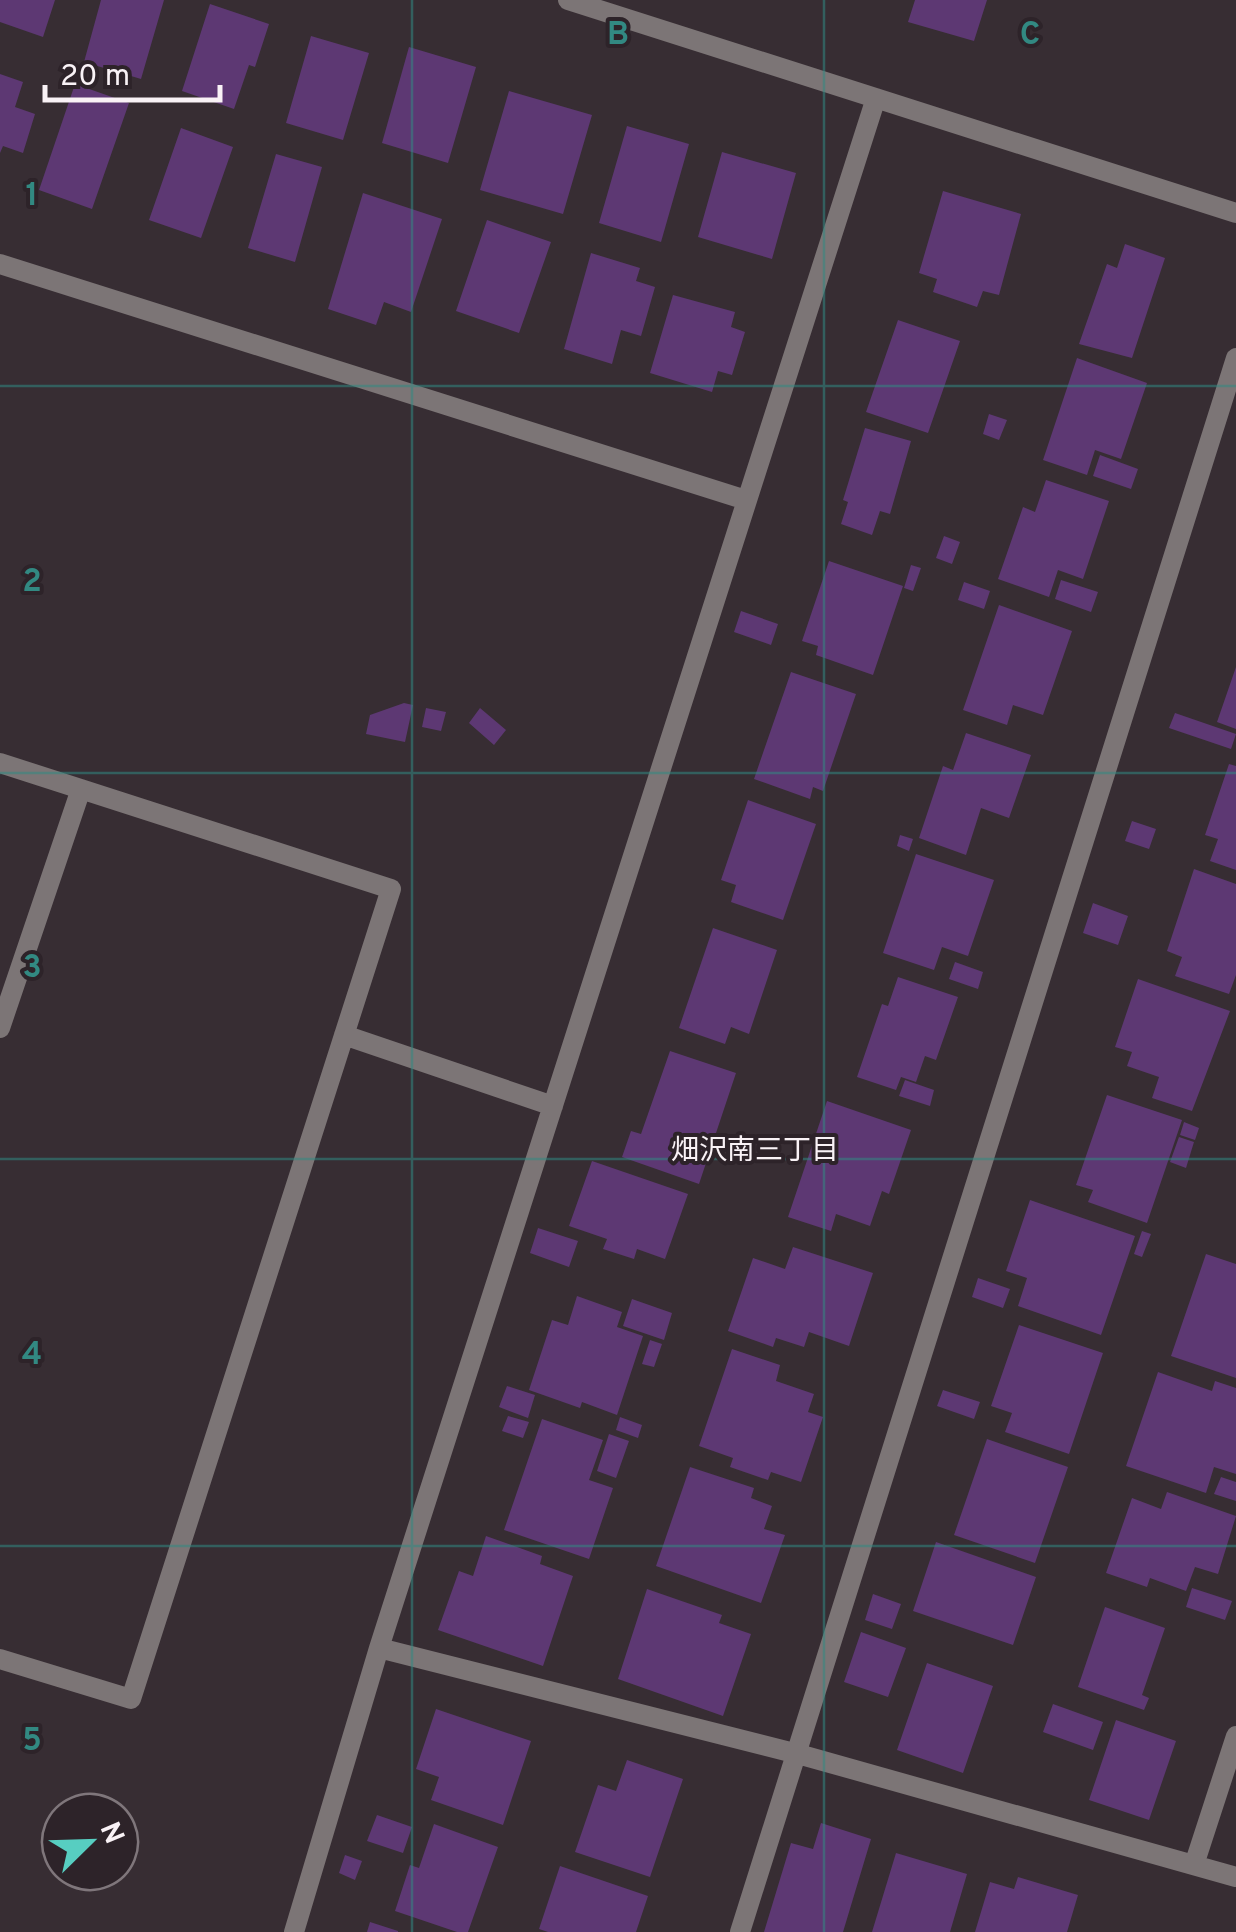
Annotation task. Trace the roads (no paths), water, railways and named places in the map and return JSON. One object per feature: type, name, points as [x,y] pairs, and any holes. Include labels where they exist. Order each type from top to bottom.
[{"type":"street","points":[[568,0],[1236,213]]},
{"type":"street","points":[[294,1932],[379,1648],[876,98]]},
{"type":"street","points":[[0,264],[746,500]]},
{"type":"street","points":[[740,1932],[1236,358]]},
{"type":"street","points":[[0,764],[392,889],[131,1699],[0,1659]]},
{"type":"street","points":[[0,1028],[80,790]]},
{"type":"street","points":[[344,1035],[552,1106]]},
{"type":"street","points":[[379,1648],[798,1754],[1236,1877]]},
{"type":"street","points":[[1194,1864],[1236,1736]]},
{"type":"district","name":"畑沢南三丁目","points":[[755,1149]]}]
